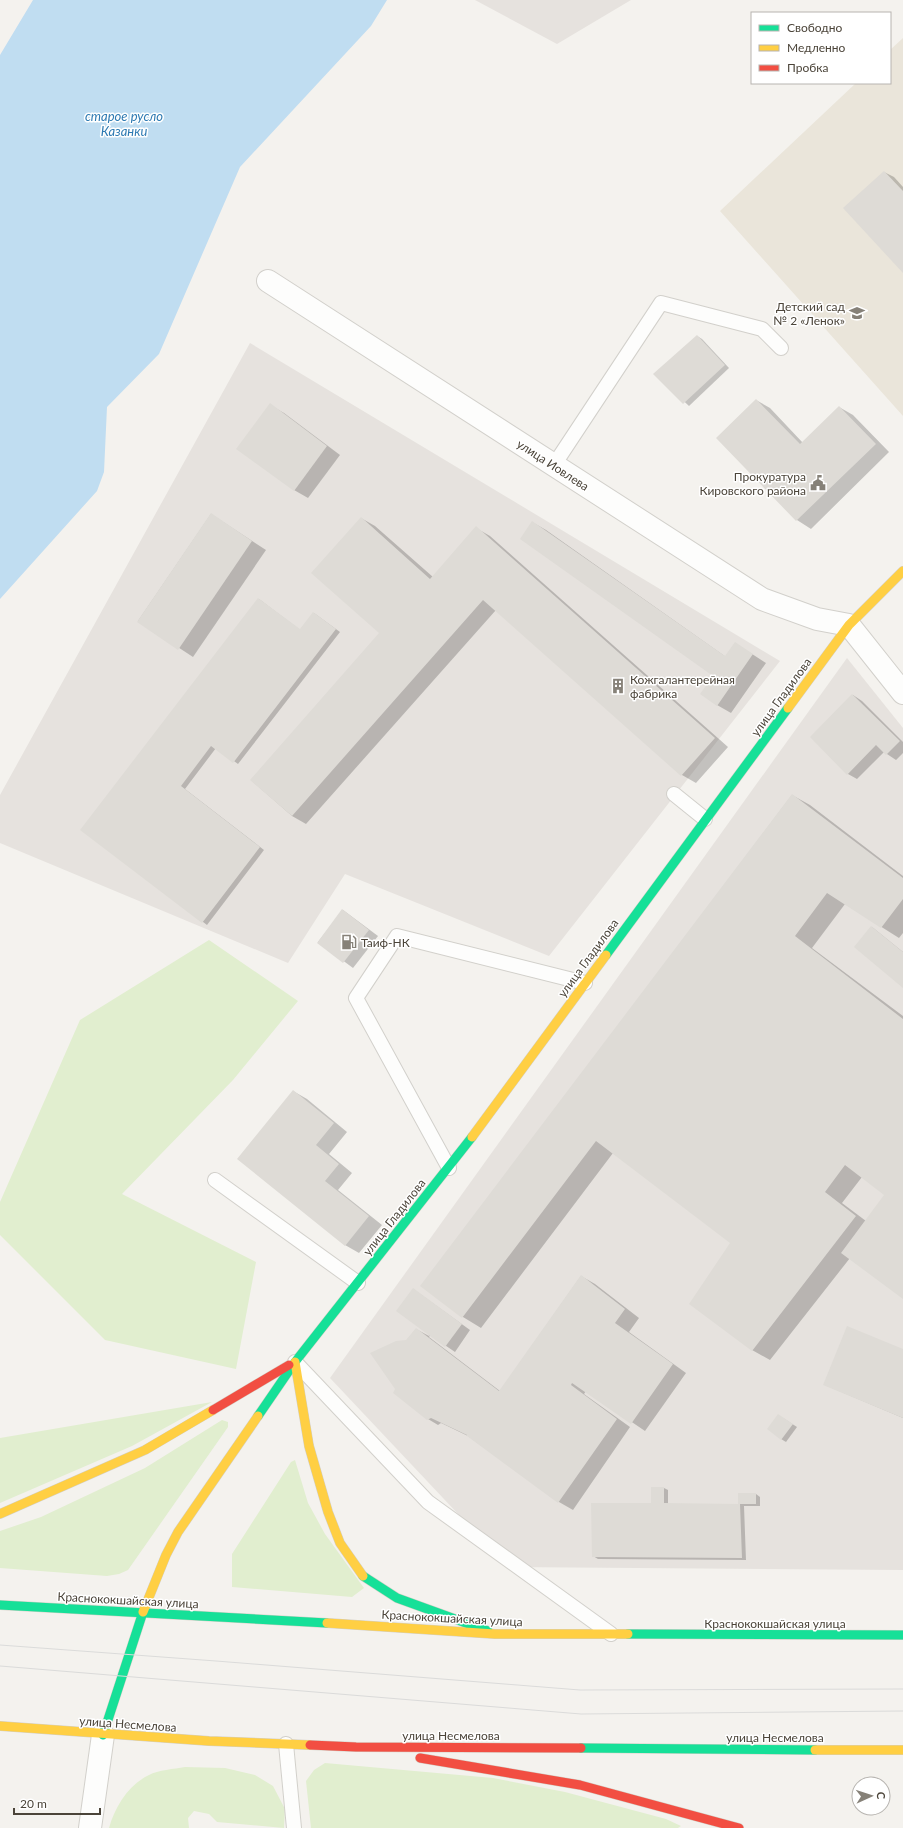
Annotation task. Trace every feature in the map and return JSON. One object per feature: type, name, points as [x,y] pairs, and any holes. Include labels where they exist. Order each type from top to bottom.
[{"type":"main road","name":"улица Гладилова","points":[[103,1734],[143,1612],[166,1555],[178,1532],[295,1362],[449,1168],[849,625],[903,571]]},
{"type":"main road","points":[[0,1514],[145,1450],[295,1362],[310,1446],[328,1512],[340,1543],[363,1576],[397,1598],[495,1634]]},
{"type":"main road","name":"Краснококшайская улица","points":[[0,1605],[143,1612],[495,1634],[903,1635]]},
{"type":"main road","name":"улица Несмелова","points":[[0,1726],[103,1734],[356,1747],[903,1750]]},
{"type":"main road","points":[[356,1747],[580,1785],[739,1828]]},
{"type":"street","name":"улица Иовлева","points":[[268,281],[762,598],[817,619],[849,625]]},
{"type":"street","points":[[849,625],[903,693]]},
{"type":"street","points":[[90,1828],[103,1734]]},
{"type":"lane","points":[[554,465],[661,303],[762,329],[782,348]]},
{"type":"lane","points":[[674,794],[705,819]]},
{"type":"lane","points":[[449,1168],[356,998],[397,936],[585,983]]},
{"type":"lane","points":[[215,1180],[358,1283]]},
{"type":"lane","points":[[295,1362],[428,1502],[612,1634]]},
{"type":"lane","points":[[286,1744],[294,1828]]},
{"type":"shaded area","points":[[475,0],[631,0],[557,44]]},
{"type":"shaded area","name":"Детский сад № 2 «Ленок»","points":[[903,38],[903,416],[720,211],[855,84],[891,84],[891,49]]},
{"type":"shaded area","points":[[250,343],[780,661],[549,956],[345,874],[288,963],[0,843],[0,795]]},
{"type":"shaded area","points":[[847,658],[903,728],[903,1570],[508,1567],[330,1378]]},
{"type":"green space","points":[[209,940],[298,1001],[233,1080],[122,1194],[256,1262],[236,1369],[105,1340],[0,1235],[0,1202],[80,1020]]},
{"type":"green space","points":[[212,1402],[132,1446],[0,1503],[0,1438]]},
{"type":"green space","points":[[222,1420],[228,1422],[228,1427],[128,1570],[119,1574],[107,1576],[0,1568],[0,1531],[41,1517],[145,1468]]},
{"type":"green space","points":[[295,1460],[308,1503],[325,1534],[364,1588],[352,1597],[232,1587],[232,1554],[291,1462]]},
{"type":"green space","points":[[325,1763],[493,1778],[565,1792],[666,1819],[681,1826],[678,1828],[311,1828],[306,1781],[314,1770]]},
{"type":"green space","points":[[185,1767],[225,1768],[255,1775],[273,1786],[285,1809],[284,1828],[217,1822],[209,1814],[194,1811],[188,1818],[189,1828],[109,1828],[123,1797],[141,1779],[153,1773]]},
{"type":"water","name":"старое русло Казанки","points":[[33,0],[387,0],[371,26],[240,167],[159,354],[107,407],[104,472],[97,491],[0,599],[0,55]]},
{"type":"building","points":[[884,171],[903,191],[903,273],[843,208]]},
{"type":"building","points":[[697,335],[725,365],[683,404],[653,374]]},
{"type":"building","points":[[756,399],[800,444],[839,406],[876,444],[796,521],[716,438]]},
{"type":"building","points":[[270,403],[327,446],[294,491],[236,449]]},
{"type":"building","points":[[211,513],[252,541],[178,650],[137,622]]},
{"type":"building","name":"Кожгалантерейная фабрика","points":[[361,517],[430,579],[476,526],[715,738],[681,776],[483,600],[292,816],[250,780],[379,633],[311,573]]},
{"type":"building","points":[[532,521],[725,656],[735,642],[753,654],[717,706],[700,694],[713,676],[520,539]]},
{"type":"building","points":[[258,598],[300,629],[313,612],[336,629],[233,763],[211,746],[181,786],[260,847],[202,923],[80,830]]},
{"type":"building","points":[[852,694],[900,741],[886,755],[876,745],[847,775],[810,737]]},
{"type":"building","points":[[792,794],[903,878],[903,899],[881,928],[827,893],[795,936],[903,1019],[903,1299],[841,1253],[884,1195],[845,1165],[825,1192],[856,1216],[752,1351],[689,1304],[730,1243],[596,1141],[462,1318],[420,1286]]},
{"type":"building","points":[[342,909],[369,930],[343,963],[317,943]]},
{"type":"building","points":[[871,926],[903,952],[903,988],[854,947]]},
{"type":"building","points":[[293,1090],[334,1123],[316,1145],[339,1164],[325,1181],[369,1216],[345,1246],[237,1159]]},
{"type":"building","points":[[581,1275],[625,1309],[615,1323],[673,1364],[631,1424],[572,1383],[571,1385],[617,1419],[558,1503],[467,1435],[431,1418],[427,1420],[393,1393],[395,1389],[370,1353],[396,1341],[406,1340],[416,1328],[499,1391]]},
{"type":"building","points":[[413,1288],[462,1324],[445,1347],[396,1311]]},
{"type":"building","points":[[847,1326],[903,1349],[903,1418],[823,1385]]},
{"type":"building","points":[[778,1414],[793,1424],[781,1440],[767,1429]]},
{"type":"building","points":[[651,1487],[664,1487],[664,1503],[738,1504],[738,1493],[756,1493],[756,1504],[740,1504],[742,1558],[592,1557],[591,1503],[651,1503]]},
{"type":"tram line","points":[[0,1645],[580,1690],[903,1689]]},
{"type":"tram line","points":[[0,1666],[581,1714],[903,1711]]},
{"type":"traffic: fast","points":[[606,955],[788,708]]},
{"type":"traffic: fast","points":[[258,1416],[295,1362],[472,1137]]},
{"type":"traffic: fast","points":[[363,1576],[397,1598],[488,1631]]},
{"type":"traffic: fast","points":[[0,1605],[327,1623]]},
{"type":"traffic: fast","points":[[103,1735],[143,1612]]},
{"type":"traffic: fast","points":[[628,1634],[903,1635]]},
{"type":"traffic: fast","points":[[581,1748],[815,1750]]},
{"type":"traffic: slow","points":[[788,708],[849,625],[903,571]]},
{"type":"traffic: slow","points":[[472,1137],[606,955]]},
{"type":"traffic: slow","points":[[295,1362],[309,1446],[328,1512],[340,1543],[363,1576]]},
{"type":"traffic: slow","points":[[0,1514],[145,1450],[213,1410]]},
{"type":"traffic: slow","points":[[143,1612],[166,1555],[178,1532],[258,1416]]},
{"type":"traffic: slow","points":[[327,1623],[495,1634],[628,1634]]},
{"type":"traffic: slow","points":[[0,1726],[209,1741],[310,1745]]},
{"type":"traffic: slow","points":[[815,1750],[903,1750]]},
{"type":"traffic: jam","points":[[213,1410],[289,1365]]},
{"type":"traffic: jam","points":[[310,1745],[356,1747],[581,1748]]},
{"type":"traffic: jam","points":[[420,1758],[580,1785],[739,1828]]},
{"type":"place","name":"Детский сад № 2 «Ленок»","points":[[857,313]]},
{"type":"place","name":"Прокуратура Кировского района","points":[[818,483]]},
{"type":"place","name":"Кожгалантерейная фабрика","points":[[618,686]]},
{"type":"place","name":"Таиф-НК","points":[[349,942]]}]
